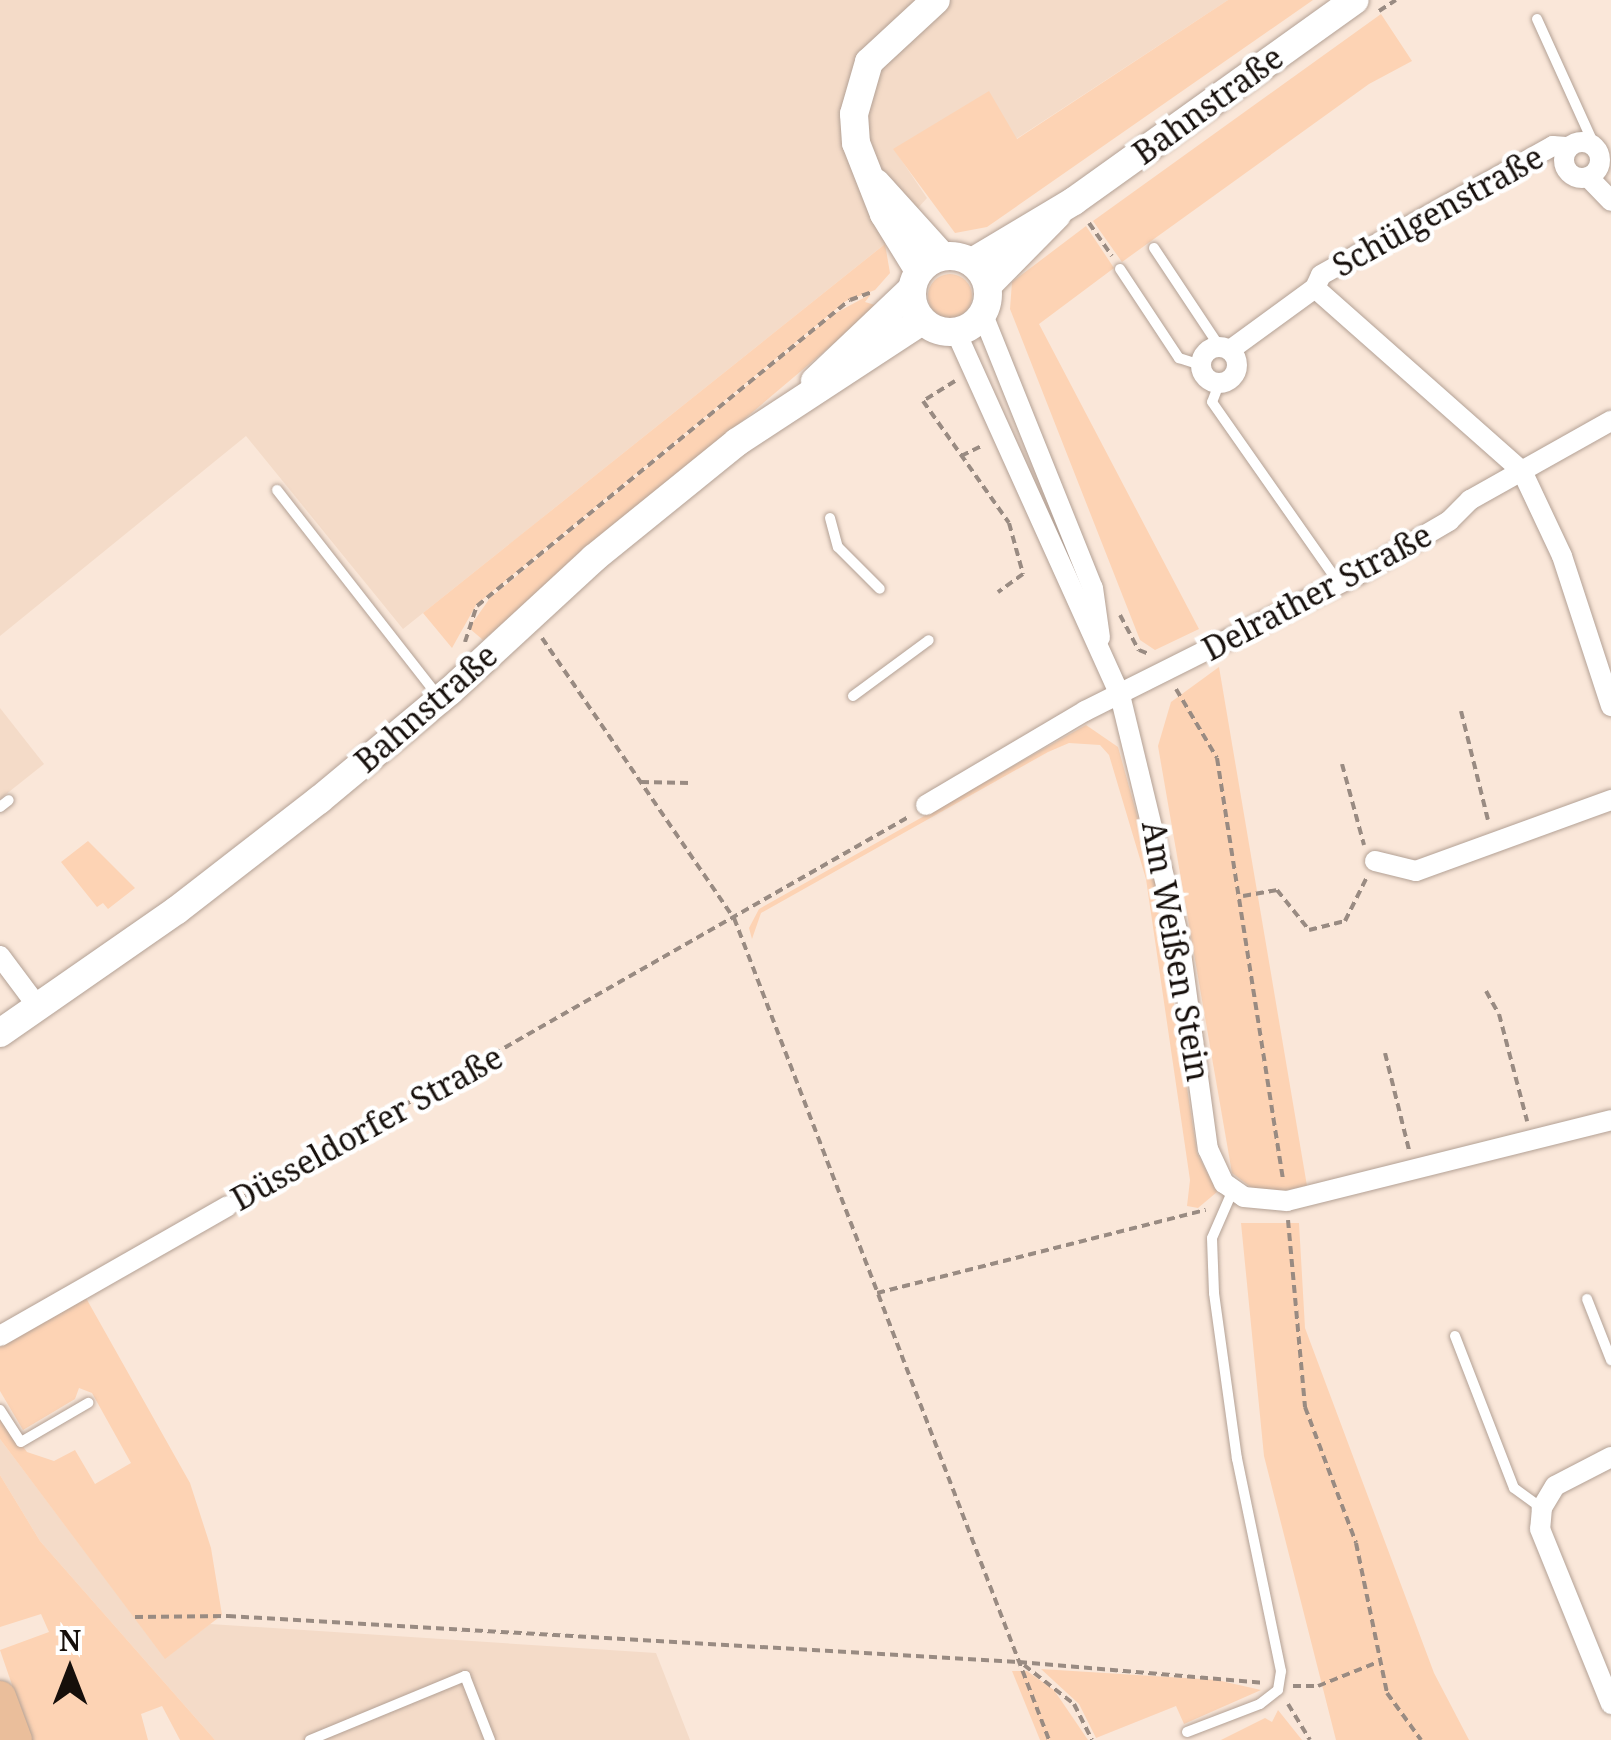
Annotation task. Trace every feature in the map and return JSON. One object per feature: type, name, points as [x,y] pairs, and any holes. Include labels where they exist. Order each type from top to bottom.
[{"type":"main road","points":[[0,1697],[16,1740]]},
{"type":"street","points":[[924,272],[980,273],[982,315],[956,332],[922,321],[924,272],[872,179],[853,130],[862,74],[889,38],[936,0]]},
{"type":"street","name":"Bahnstraße","points":[[980,273],[1068,205],[1355,0]]},
{"type":"street","points":[[1588,178],[1600,164],[1595,147],[1585,142],[1569,147],[1566,170],[1588,178],[1611,201]]},
{"type":"street","name":"Schülgenstraße","points":[[1200,366],[1206,352],[1224,348],[1315,288],[1322,274],[1553,146],[1569,147]]},
{"type":"street","name":"Bahnstraße","points":[[803,395],[840,350],[924,272]]},
{"type":"street","name":"Schülgenstraße","points":[[1315,288],[1522,471]]},
{"type":"street","name":"Am Weißen Stein","points":[[982,315],[1092,588],[1102,654]]},
{"type":"street","name":"Bahnstraße","points":[[0,1033],[218,880],[440,700],[528,618],[684,484],[803,395],[922,321]]},
{"type":"street","name":"Am Weißen Stein","points":[[956,332],[1120,695],[1179,938],[1208,1149],[1231,1195]]},
{"type":"street","points":[[1200,366],[1206,378],[1219,384],[1237,371],[1224,348]]},
{"type":"street","name":"Delrather Straße","points":[[926,805],[1120,695],[1168,674],[1338,582],[1611,421]]},
{"type":"street","points":[[1522,471],[1562,556],[1611,706]]},
{"type":"street","points":[[1375,861],[1416,871],[1611,800]]},
{"type":"street","points":[[0,956],[38,1006]]},
{"type":"street","points":[[1231,1195],[1266,1202],[1287,1201],[1611,1120]]},
{"type":"street","name":"Düsseldorfer Straße","points":[[0,1336],[228,1206]]},
{"type":"street","points":[[1611,1457],[1574,1471],[1542,1508],[1546,1553],[1611,1704]]},
{"type":"lane","points":[[1537,19],[1595,147]]},
{"type":"lane","points":[[1154,248],[1224,348]]},
{"type":"lane","points":[[1120,268],[1179,358],[1200,366]]},
{"type":"lane","points":[[1219,384],[1212,402],[1338,582]]},
{"type":"lane","points":[[277,490],[440,700]]},
{"type":"lane","points":[[830,518],[838,547],[880,589]]},
{"type":"lane","points":[[853,696],[929,640]]},
{"type":"lane","points":[[1188,1732],[1278,1690],[1279,1654],[1237,1459],[1214,1293],[1212,1238],[1231,1195]]},
{"type":"lane","points":[[1587,1299],[1611,1360]]},
{"type":"lane","points":[[1455,1336],[1514,1488],[1542,1508]]},
{"type":"lane","points":[[0,1410],[21,1442],[88,1403]]},
{"type":"lane","points":[[310,1740],[464,1676],[490,1740]]},
{"type":"path","points":[[1068,205],[1120,268]]},
{"type":"path","points":[[962,376],[923,401],[999,509],[1023,574],[998,592]]},
{"type":"path","points":[[999,509],[1012,501]]},
{"type":"path","points":[[1018,558],[1027,554]]},
{"type":"path","points":[[528,618],[734,918],[1049,1740]]},
{"type":"path","points":[[1168,674],[1217,758],[1243,896],[1287,1201],[1305,1408],[1356,1544],[1378,1662],[1395,1711],[1421,1740]]},
{"type":"path","points":[[1461,710],[1494,844]]},
{"type":"path","points":[[1243,896],[1277,890],[1309,930],[1345,921],[1375,861],[1359,836],[1342,764]]},
{"type":"path","points":[[642,782],[690,783]]},
{"type":"path","name":"Düsseldorfer Straße","points":[[228,1206],[926,805]]},
{"type":"path","points":[[1486,991],[1499,1014],[1532,1140]]},
{"type":"path","points":[[1385,1052],[1414,1170]]},
{"type":"path","points":[[877,1292],[1134,1231],[1231,1195]]},
{"type":"path","points":[[135,1617],[1020,1662],[1254,1680],[1278,1690],[1318,1686],[1378,1662]]},
{"type":"path","points":[[1020,1662],[1074,1704],[1092,1740]]},
{"type":"path","points":[[1278,1690],[1310,1740]]},
{"type":"shaded area","points":[[0,0],[1228,0],[1016,139],[894,149],[927,198],[885,244],[403,629],[246,436],[0,636]]},
{"type":"shaded area","points":[[1228,0],[1313,0],[987,227],[955,233],[893,149],[989,91],[1017,139]]},
{"type":"shaded area","points":[[1381,14],[1412,61],[1369,84],[1122,262],[1093,221]]},
{"type":"shaded area","points":[[1086,226],[1114,268],[1039,324],[1199,629],[1155,650],[1140,640],[1010,309],[1012,282]]},
{"type":"shaded area","points":[[885,244],[890,273],[875,290],[846,301],[476,605],[452,648],[423,613]]},
{"type":"shaded area","points":[[950,274],[965,281],[972,296],[965,311],[950,318],[935,311],[928,296],[935,281]]},
{"type":"shaded area","points":[[871,294],[865,302],[878,306],[483,640],[469,628],[490,598],[834,314]]},
{"type":"shaded area","points":[[1219,667],[1307,1186],[1271,1193],[1256,1191],[1232,1173],[1158,746],[1171,702]]},
{"type":"shaded area","points":[[0,708],[44,764],[0,799]]},
{"type":"shaded area","points":[[1086,725],[1118,747],[1155,880],[1197,1153],[1217,1192],[1198,1208],[1187,1206],[1190,1180],[1146,879],[1109,755],[1100,745],[1069,743],[1048,752],[761,913],[752,939],[749,928],[759,909]]},
{"type":"shaded area","points":[[88,841],[135,888],[108,909],[103,903],[97,907],[61,862]]},
{"type":"shaded area","points":[[1241,1223],[1299,1223],[1305,1328],[1434,1673],[1469,1740],[1336,1740],[1264,1456]]},
{"type":"shaded area","points":[[86,1298],[190,1483],[211,1548],[222,1615],[165,1659],[0,1439],[0,1416],[27,1452],[54,1461],[75,1450],[95,1484],[131,1463],[92,1393],[79,1388],[75,1399],[23,1430],[0,1391],[0,1347]]},
{"type":"shaded area","points":[[0,1439],[165,1658],[210,1624],[656,1653],[690,1740],[215,1740],[40,1541],[0,1475]]},
{"type":"shaded area","points":[[0,1475],[40,1541],[215,1740],[180,1740],[162,1706],[141,1714],[148,1740],[31,1740],[0,1650],[49,1632],[41,1614],[0,1627]]},
{"type":"shaded area","points":[[1041,1669],[1217,1680],[1261,1690],[1184,1724],[1176,1706],[1096,1738],[1079,1704]]},
{"type":"shaded area","points":[[1012,1671],[1027,1671],[1054,1690],[1088,1740],[1040,1740]]},
{"type":"shaded area","points":[[1278,1710],[1302,1740],[1221,1740],[1265,1718],[1272,1722]]}]
